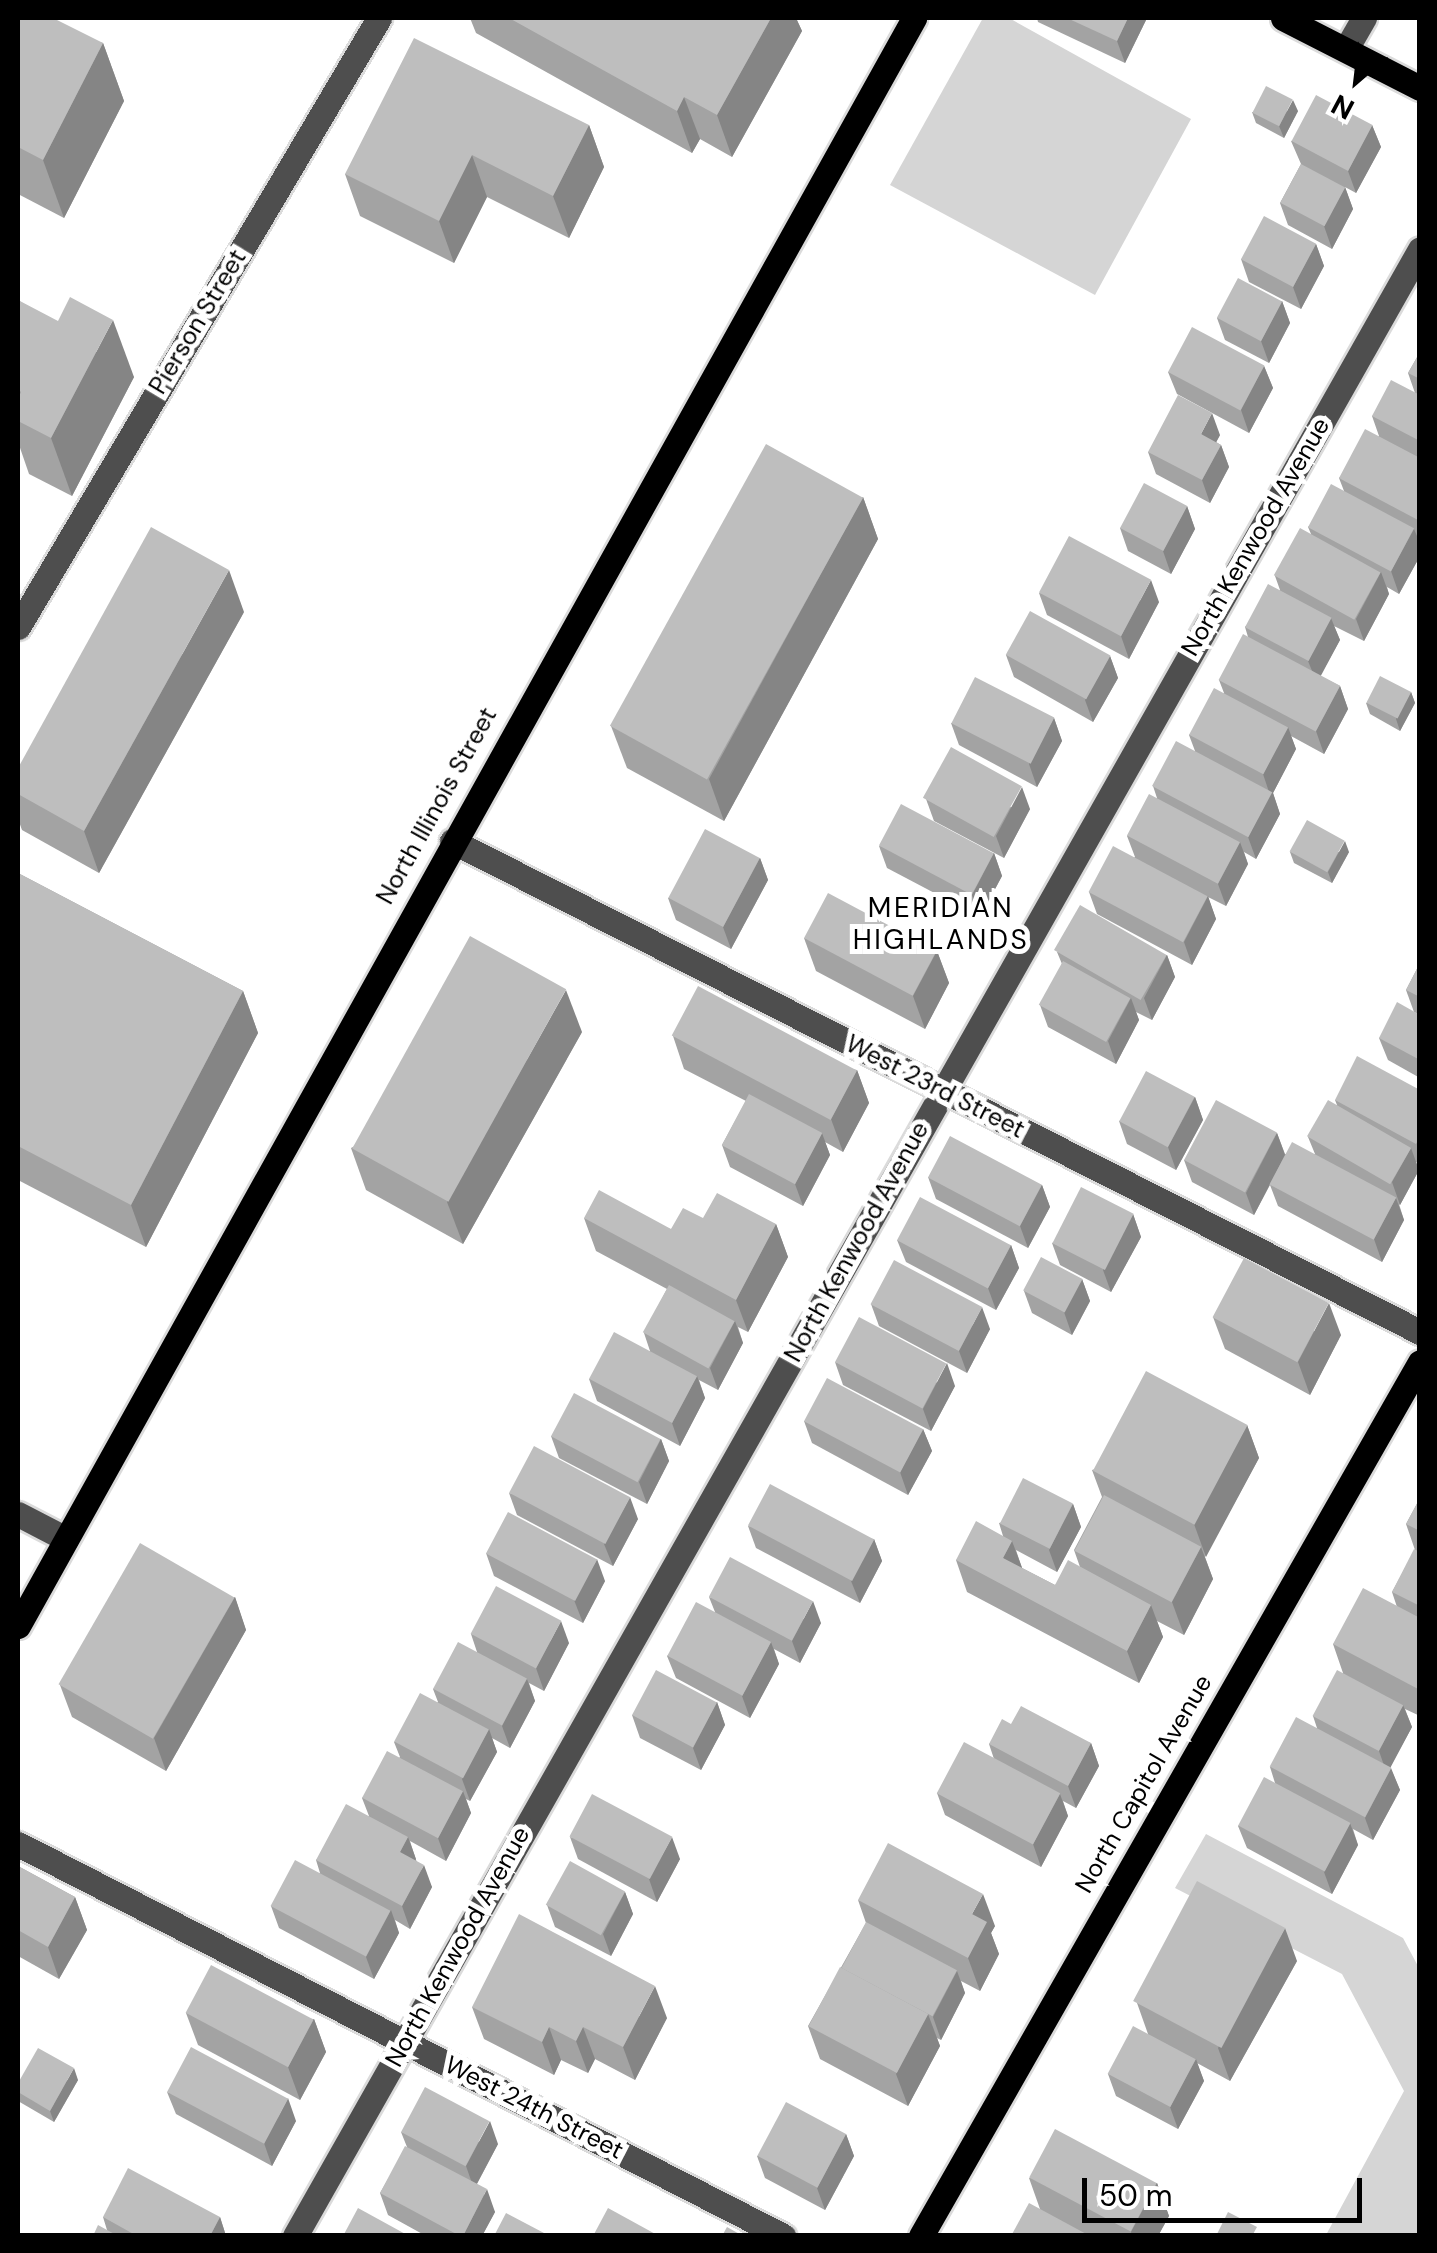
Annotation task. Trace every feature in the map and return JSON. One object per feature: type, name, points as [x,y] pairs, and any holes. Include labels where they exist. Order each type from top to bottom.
[{"type":"main road","name":"North Illinois Street","points":[[18,1626],[914,18]]},
{"type":"main road","points":[[1283,18],[1420,88]]},
{"type":"main road","name":"North Capitol Avenue","points":[[921,2236],[1420,1362]]},
{"type":"street","name":"Pierson Street","points":[[18,628],[378,18]]},
{"type":"street","points":[[1346,50],[1364,18]]},
{"type":"street","name":"North Kenwood Avenue","points":[[296,2236],[1420,249]]},
{"type":"street","name":"West 23rd Street","points":[[452,841],[1420,1332]]},
{"type":"street","points":[[18,1514],[66,1539]]},
{"type":"street","name":"West 24th Street","points":[[18,1844],[783,2236]]},
{"type":"shaded area","points":[[983,18],[1009,18],[1191,119],[1095,295],[890,185]]},
{"type":"shaded area","points":[[1206,1834],[1403,1938],[1419,1968],[1419,2235],[1326,2235],[1404,2091],[1342,1974],[1175,1888]]},
{"type":"building","points":[[18,18],[53,18],[103,43],[43,160],[18,147]]},
{"type":"building","points":[[509,18],[771,18],[717,115],[684,97],[677,111]]},
{"type":"building","points":[[1067,18],[1128,18],[1117,41]]},
{"type":"building","points":[[414,38],[589,125],[553,196],[472,155],[439,221],[345,174]]},
{"type":"building","points":[[1266,86],[1293,100],[1279,126],[1252,113]]},
{"type":"building","points":[[1316,95],[1373,125],[1348,171],[1292,141]]},
{"type":"building","points":[[1301,164],[1345,187],[1324,226],[1280,203]]},
{"type":"building","points":[[1264,216],[1316,244],[1293,287],[1241,259]]},
{"type":"building","points":[[1238,278],[1282,301],[1261,341],[1217,318]]},
{"type":"building","points":[[70,297],[113,320],[51,438],[18,421],[18,300],[58,321]]},
{"type":"building","points":[[1192,327],[1264,365],[1240,411],[1168,372]]},
{"type":"building","points":[[1420,352],[1420,379],[1408,373]]},
{"type":"building","points":[[1391,380],[1420,395],[1420,441],[1372,416]]},
{"type":"building","points":[[1178,395],[1212,413],[1201,434],[1221,445],[1202,480],[1148,452]]},
{"type":"building","points":[[1365,429],[1420,458],[1418,520],[1339,478]]},
{"type":"building","points":[[766,444],[863,498],[707,779],[610,726]]},
{"type":"building","points":[[1144,483],[1187,506],[1163,551],[1120,528]]},
{"type":"building","points":[[1331,484],[1414,528],[1391,571],[1308,527]]},
{"type":"building","points":[[151,527],[229,570],[84,831],[18,794],[18,768]]},
{"type":"building","points":[[1300,528],[1380,573],[1354,620],[1274,575]]},
{"type":"building","points":[[1069,536],[1151,580],[1121,636],[1039,593]]},
{"type":"building","points":[[1268,584],[1332,618],[1309,661],[1245,627]]},
{"type":"building","points":[[1030,611],[1110,656],[1086,699],[1006,655]]},
{"type":"building","points":[[1243,634],[1340,686],[1316,732],[1219,680]]},
{"type":"building","points":[[1380,676],[1411,692],[1398,719],[1366,703]]},
{"type":"building","points":[[975,677],[1054,717],[1031,764],[951,723]]},
{"type":"building","points":[[1214,688],[1288,727],[1263,774],[1189,735]]},
{"type":"building","points":[[1176,741],[1272,792],[1248,837],[1152,786]]},
{"type":"building","points":[[951,747],[1022,786],[994,837],[923,798]]},
{"type":"building","points":[[1149,794],[1240,842],[1218,884],[1127,835]]},
{"type":"building","points":[[901,804],[994,853],[972,895],[879,845]]},
{"type":"building","points":[[1307,820],[1345,841],[1327,872],[1290,851]]},
{"type":"building","points":[[705,829],[760,858],[723,927],[668,898]]},
{"type":"building","points":[[1113,846],[1207,896],[1183,942],[1089,892]]},
{"type":"building","points":[[18,873],[243,991],[131,1205],[18,1146]]},
{"type":"building","points":[[828,893],[937,951],[913,996],[804,938]]},
{"type":"building","points":[[1080,905],[1167,955],[1141,1000],[1054,950]]},
{"type":"building","points":[[470,936],[566,989],[448,1202],[352,1149]]},
{"type":"building","points":[[1063,961],[1130,998],[1106,1042],[1039,1005]]},
{"type":"building","points":[[1420,963],[1420,997],[1406,990]]},
{"type":"building","points":[[698,986],[857,1071],[831,1120],[672,1035]]},
{"type":"building","points":[[1397,1002],[1420,1015],[1420,1060],[1379,1038]]},
{"type":"building","points":[[1357,1056],[1420,1090],[1420,1137],[1416,1144],[1335,1100]]},
{"type":"building","points":[[1146,1071],[1195,1097],[1168,1147],[1119,1121]]},
{"type":"building","points":[[749,1094],[822,1133],[795,1184],[722,1145]]},
{"type":"building","points":[[1216,1100],[1277,1132],[1245,1192],[1184,1160]]},
{"type":"building","points":[[1328,1100],[1411,1148],[1390,1184],[1307,1136]]},
{"type":"building","points":[[950,1136],[1042,1185],[1020,1226],[928,1177]]},
{"type":"building","points":[[1292,1142],[1396,1197],[1374,1240],[1269,1184]]},
{"type":"building","points":[[1081,1187],[1134,1214],[1105,1270],[1052,1243]]},
{"type":"building","points":[[599,1190],[671,1229],[683,1208],[703,1218],[717,1193],[776,1224],[736,1300],[584,1218]]},
{"type":"building","points":[[920,1197],[1011,1245],[988,1289],[897,1240]]},
{"type":"building","points":[[1041,1257],[1082,1279],[1065,1313],[1023,1291]]},
{"type":"building","points":[[1244,1258],[1329,1303],[1297,1362],[1213,1317]]},
{"type":"building","points":[[894,1260],[982,1307],[959,1351],[871,1304]]},
{"type":"building","points":[[669,1285],[735,1321],[708,1369],[643,1332]]},
{"type":"building","points":[[859,1317],[946,1363],[922,1409],[835,1362]]},
{"type":"building","points":[[614,1332],[697,1376],[672,1423],[589,1379]]},
{"type":"building","points":[[1146,1371],[1248,1425],[1194,1525],[1093,1471]]},
{"type":"building","points":[[827,1378],[923,1429],[900,1472],[804,1421]]},
{"type":"building","points":[[574,1393],[661,1439],[638,1482],[551,1436]]},
{"type":"building","points":[[534,1446],[630,1497],[605,1544],[509,1493]]},
{"type":"building","points":[[1023,1478],[1073,1503],[1050,1549],[1000,1523]]},
{"type":"building","points":[[770,1484],[874,1539],[852,1581],[748,1525]]},
{"type":"building","points":[[1104,1495],[1201,1547],[1172,1602],[1074,1551]]},
{"type":"building","points":[[1420,1498],[1420,1531],[1406,1524]]},
{"type":"building","points":[[508,1512],[597,1559],[575,1601],[486,1553]]},
{"type":"building","points":[[976,1521],[1012,1541],[1003,1558],[1055,1585],[1068,1560],[1151,1605],[1127,1651],[956,1560]]},
{"type":"building","points":[[140,1543],[234,1598],[153,1739],[58,1684]]},
{"type":"building","points":[[1414,1549],[1420,1552],[1420,1606],[1392,1592]]},
{"type":"building","points":[[730,1557],[813,1601],[792,1641],[709,1597]]},
{"type":"building","points":[[496,1586],[561,1621],[536,1668],[471,1634]]},
{"type":"building","points":[[1363,1588],[1420,1618],[1420,1690],[1333,1644]]},
{"type":"building","points":[[696,1602],[771,1642],[742,1696],[667,1656]]},
{"type":"building","points":[[458,1642],[527,1679],[502,1725],[433,1689]]},
{"type":"building","points":[[656,1670],[717,1702],[693,1747],[632,1715]]},
{"type":"building","points":[[1337,1670],[1403,1705],[1379,1751],[1313,1716]]},
{"type":"building","points":[[420,1693],[489,1730],[463,1778],[394,1742]]},
{"type":"building","points":[[1021,1706],[1091,1743],[1068,1786],[989,1744],[1002,1719],[1011,1724]]},
{"type":"building","points":[[1296,1717],[1391,1768],[1365,1817],[1270,1766]]},
{"type":"building","points":[[964,1742],[1060,1793],[1033,1844],[937,1793]]},
{"type":"building","points":[[387,1751],[463,1791],[438,1838],[362,1798]]},
{"type":"building","points":[[1264,1777],[1351,1823],[1325,1872],[1238,1826]]},
{"type":"building","points":[[592,1794],[672,1837],[650,1879],[569,1836]]},
{"type":"building","points":[[346,1804],[408,1837],[400,1852],[424,1865],[402,1906],[316,1860]]},
{"type":"building","points":[[888,1843],[983,1894],[972,1914],[987,1922],[968,1958],[858,1900]]},
{"type":"building","points":[[295,1860],[390,1911],[366,1957],[271,1906]]},
{"type":"building","points":[[570,1861],[625,1892],[601,1935],[546,1905]]},
{"type":"building","points":[[18,1866],[75,1897],[48,1947],[18,1930]]},
{"type":"building","points":[[1197,1881],[1285,1928],[1221,2048],[1133,2001]]},
{"type":"building","points":[[519,1914],[655,1986],[623,2047],[583,2027],[576,2041],[549,2027],[542,2042],[472,2007]]},
{"type":"building","points":[[866,1922],[957,1970],[933,2016],[842,1968]]},
{"type":"building","points":[[211,1965],[313,2019],[288,2067],[186,2013]]},
{"type":"building","points":[[840,1967],[928,2014],[897,2073],[809,2026]]},
{"type":"building","points":[[1133,2026],[1196,2059],[1170,2107],[1108,2074]]},
{"type":"building","points":[[191,2047],[288,2099],[264,2144],[167,2092]]},
{"type":"building","points":[[38,2048],[74,2068],[50,2111],[18,2092],[18,2083]]},
{"type":"building","points":[[425,2087],[489,2121],[466,2166],[401,2132]]},
{"type":"building","points":[[786,2102],[846,2134],[817,2188],[757,2156]]},
{"type":"building","points":[[1055,2129],[1157,2183],[1131,2232],[1029,2178]]},
{"type":"building","points":[[405,2146],[487,2189],[463,2236],[380,2193]]},
{"type":"building","points":[[128,2168],[220,2217],[210,2236],[137,2236],[103,2217]]},
{"type":"building","points":[[1029,2203],[1090,2236],[1011,2236]]},
{"type":"building","points":[[358,2208],[409,2236],[343,2236]]},
{"type":"building","points":[[608,2208],[659,2236],[593,2236]]},
{"type":"building","points":[[1228,2212],[1257,2227],[1252,2236],[1216,2236]]},
{"type":"building","points":[[506,2213],[544,2233],[494,2236]]},
{"type":"building","points":[[98,2225],[118,2236],[93,2236]]},
{"type":"building","points":[[727,2227],[743,2236],[722,2236]]},
{"type":"district","name":"MERIDIAN HIGHLANDS","points":[[941,924]]}]
